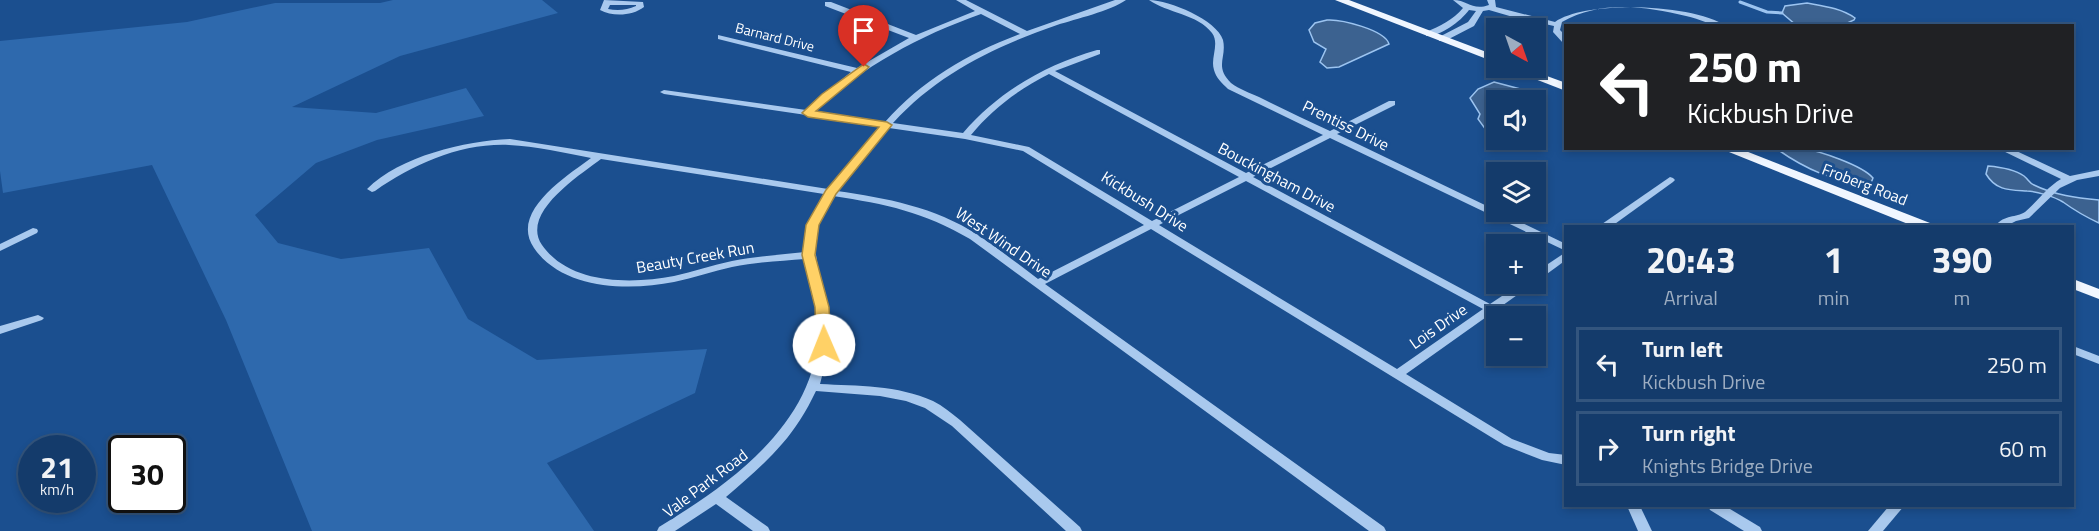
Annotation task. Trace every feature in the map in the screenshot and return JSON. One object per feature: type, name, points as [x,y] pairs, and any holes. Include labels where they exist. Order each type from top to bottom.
[{"type":"main road","points":[[1340,0],[1486,56]]},
{"type":"main road","points":[[1542,78],[1564,86]]},
{"type":"main road","name":"Froberg Road","points":[[1730,150],[1922,225]]},
{"type":"main road","points":[[2074,284],[2099,294]]},
{"type":"street","points":[[960,0],[1027,34]]},
{"type":"street","name":"Vale Park Road","points":[[664,531],[716,497],[752,467],[780,439],[801,408],[812,387],[822,355],[824,321],[809,255],[813,225],[830,193],[887,125],[907,103],[942,76],[985,52],[1027,34],[1122,0]]},
{"type":"street","name":"Prentiss Drive","points":[[1153,0],[1200,21],[1214,31],[1219,42],[1216,69],[1231,87],[1564,247]]},
{"type":"street","points":[[1457,0],[1467,7],[1487,6],[1513,15],[1556,24],[1571,15],[1596,7],[1613,5],[1700,16],[1718,24]]},
{"type":"street","points":[[828,4],[915,37]]},
{"type":"street","points":[[1442,39],[1471,24],[1487,6]]},
{"type":"street","points":[[1429,34],[1453,23],[1460,18],[1467,7]]},
{"type":"street","points":[[808,113],[857,71],[915,37],[981,11]]},
{"type":"street","points":[[1556,24],[1557,33],[1564,39]]},
{"type":"street","name":"Barnard Drive","points":[[721,37],[857,71]]},
{"type":"street","points":[[965,136],[1006,97],[1049,71],[1096,52]]},
{"type":"street","name":"Bouckingham Drive","points":[[1049,71],[1486,306]]},
{"type":"street","name":"Kickbush Drive","points":[[664,92],[965,136],[1026,149],[1508,442],[1547,457],[1564,460]]},
{"type":"street","points":[[1038,283],[1392,103]]},
{"type":"street","name":"West Wind Drive","points":[[372,189],[404,168],[427,158],[485,143],[526,144],[914,208],[945,220],[974,237],[1379,531]]},
{"type":"street","points":[[2005,150],[2067,178]]},
{"type":"street","name":"Beauty Creek Run","points":[[599,156],[544,202],[533,219],[531,230],[535,244],[553,262],[563,268],[600,280],[645,283],[674,279],[734,263],[809,255]]},
{"type":"street","points":[[2002,225],[2013,218],[2027,220],[2048,193],[2067,178],[2099,173]]},
{"type":"street","points":[[1607,225],[1670,180]]},
{"type":"street","points":[[0,248],[33,231]]},
{"type":"street","points":[[1546,270],[1564,256]]},
{"type":"street","name":"Lois Drive","points":[[1495,306],[1512,294]]},
{"type":"street","name":"Lois Drive","points":[[1397,375],[1486,313]]},
{"type":"street","points":[[0,330],[38,318]]},
{"type":"street","points":[[2074,350],[2099,360]]},
{"type":"street","points":[[812,387],[902,396],[921,401],[938,410],[956,423],[1075,531]]},
{"type":"street","points":[[716,497],[763,531]]},
{"type":"street","points":[[1634,507],[1646,531]]},
{"type":"street","points":[[1717,507],[1755,531]]},
{"type":"street","points":[[1875,531],[1896,507]]},
{"type":"shaded area","points":[[393,0],[542,0],[558,13],[400,56],[292,107],[376,113],[466,88],[484,116],[377,140],[316,163],[255,215],[278,243],[341,259],[429,248],[468,319],[537,360],[707,349],[695,393],[547,463],[594,531],[312,531],[226,320],[152,165],[3,193],[0,171],[0,41],[187,22],[275,3],[380,3]]},
{"type":"shaded area","points":[[1807,3],[1826,6],[1855,18],[1845,24],[1795,24],[1782,13],[1785,6]]},
{"type":"shaded area","points":[[1327,20],[1352,23],[1371,30],[1380,34],[1389,44],[1339,67],[1327,68],[1320,62],[1326,49],[1314,42],[1309,30],[1315,23]]},
{"type":"shaded area","points":[[1494,82],[1524,90],[1486,90],[1486,130],[1478,119],[1480,114],[1470,98],[1478,89]]},
{"type":"shaded area","points":[[1779,150],[1819,152],[1860,168],[1873,178],[1871,183],[1847,181],[1822,174]]},
{"type":"shaded area","points":[[1988,166],[2016,172],[2032,184],[2050,191],[2099,200],[2099,223],[2050,196],[1999,187],[1986,174]]},
{"type":"waterway","points":[[1740,2],[1767,12],[1782,13]]},
{"type":"route","points":[[824,345],[822,307],[809,255],[813,225],[830,193],[887,125],[808,113],[844,81],[864,67]]}]
